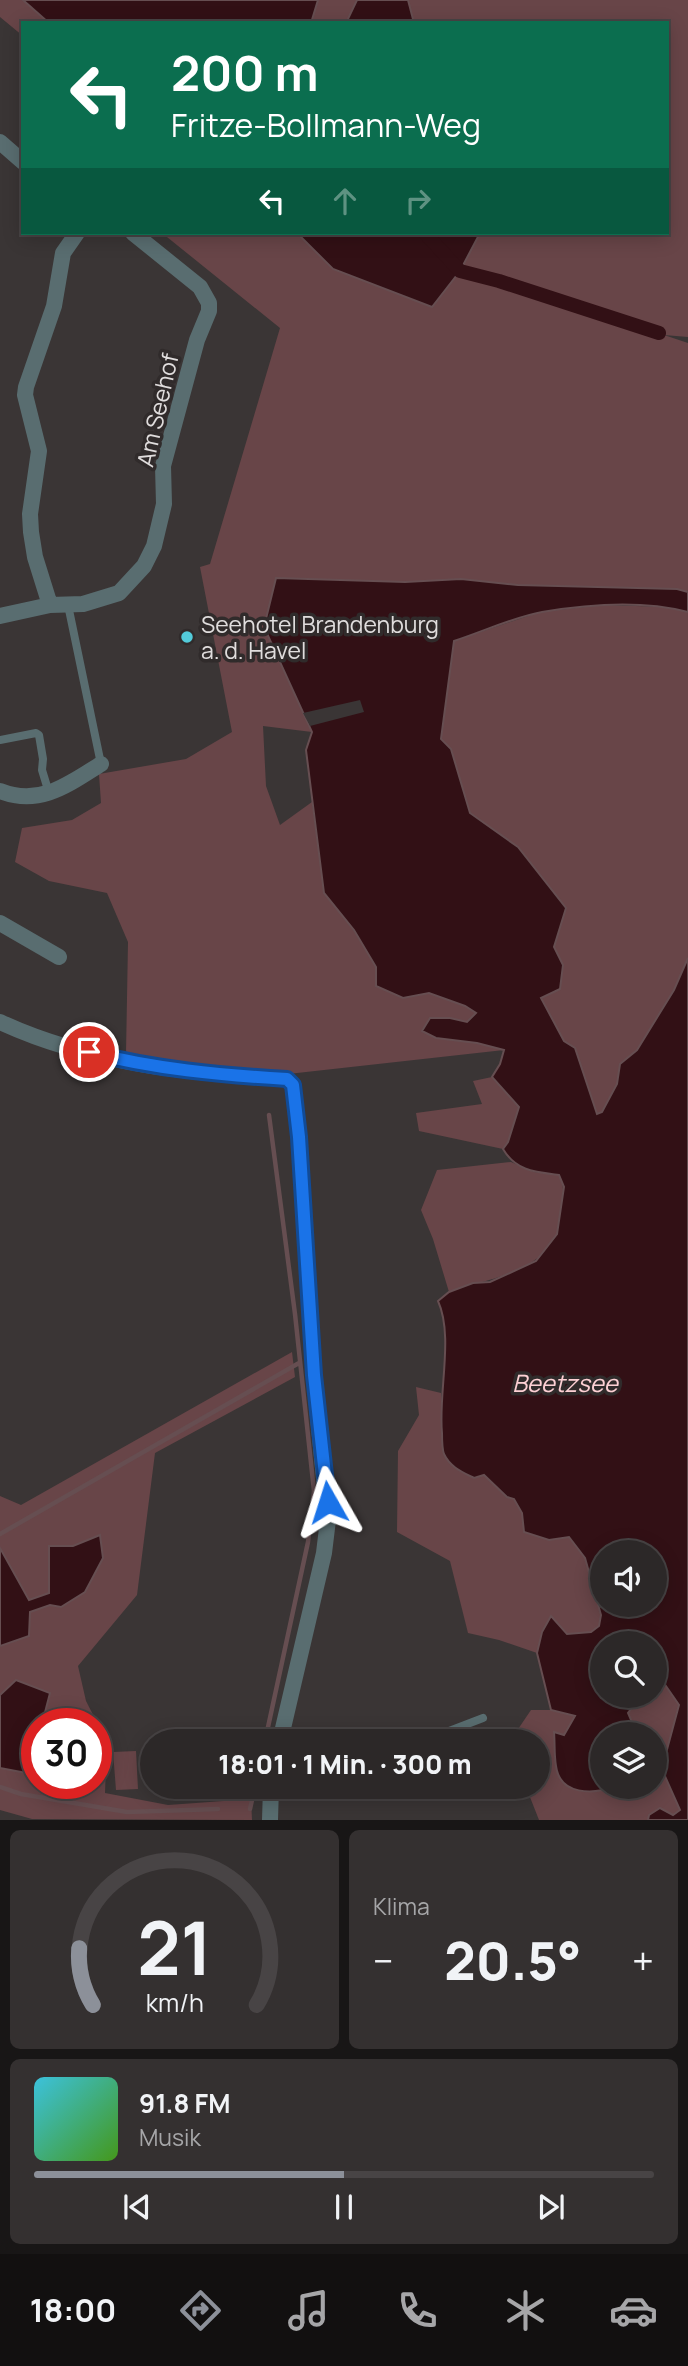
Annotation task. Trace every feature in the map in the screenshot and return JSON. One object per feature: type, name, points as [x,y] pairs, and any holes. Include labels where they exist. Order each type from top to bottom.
[{"type":"street","points":[[0,142],[21,160]]},
{"type":"street","points":[[50,606],[35,557],[31,533],[30,514],[38,451],[25,396],[54,306],[63,253],[76,235]]},
{"type":"street","name":"Am Seehof","points":[[0,616],[104,599],[119,593],[144,566],[154,546],[164,504],[163,466],[197,340],[209,311],[209,303],[200,287],[135,235]]},
{"type":"street","points":[[0,791],[20,796],[49,793],[60,790],[101,764]]},
{"type":"street","points":[[0,923],[59,957]]},
{"type":"street","points":[[0,1022],[68,1047],[129,1062],[213,1075],[287,1079],[293,1085],[299,1137],[314,1375],[328,1520],[324,1553],[283,1729]]},
{"type":"street","points":[[270,1820],[271,1799]]},
{"type":"lane","points":[[68,604],[101,764]]},
{"type":"lane","points":[[0,740],[36,733],[39,735],[42,770],[49,793]]},
{"type":"lane","points":[[455,1729],[483,1718]]},
{"type":"shaded area","points":[[0,0],[23,0],[47,21],[21,21],[21,34],[0,17]]},
{"type":"shaded area","points":[[318,0],[357,0],[347,21],[312,21]]},
{"type":"shaded area","points":[[408,0],[688,0],[688,337],[664,335],[688,343],[688,592],[677,589],[518,585],[461,579],[405,582],[276,578],[264,627],[312,732],[263,726],[266,786],[280,825],[312,802],[324,893],[354,931],[377,967],[376,986],[403,998],[429,993],[465,1006],[476,1013],[467,1022],[450,1018],[477,1043],[504,1050],[288,1074],[213,1070],[126,1054],[128,942],[107,893],[49,881],[15,862],[22,828],[72,820],[101,803],[99,774],[186,759],[232,732],[200,567],[210,564],[280,328],[164,235],[299,235],[333,269],[432,307],[460,271],[479,235],[669,235],[669,21],[413,21]]},
{"type":"shaded area","points":[[603,605],[668,607],[688,612],[688,958],[674,990],[637,1050],[620,1064],[617,1084],[602,1113],[597,1115],[575,1048],[564,1042],[541,998],[563,965],[518,847],[470,813],[451,749],[441,739],[454,641],[540,612]]},
{"type":"shaded area","points":[[492,1077],[519,1107],[508,1142],[503,1149],[419,1131],[416,1113],[482,1104],[473,1081]]},
{"type":"shaded area","points":[[511,1162],[534,1172],[560,1175],[563,1194],[557,1234],[538,1258],[524,1267],[449,1292],[421,1210],[437,1170]]},
{"type":"shaded area","points":[[292,1352],[295,1377],[155,1453],[137,1595],[78,1666],[90,1708],[46,1708],[50,1693],[17,1681],[0,1695],[0,1646],[29,1636],[30,1612],[50,1605],[100,1535],[73,1546],[49,1546],[49,1594],[28,1600],[0,1548],[0,1496],[21,1505]]},
{"type":"shaded area","points":[[416,1387],[441,1393],[444,1454],[484,1475],[507,1497],[514,1499],[522,1513],[549,1540],[569,1537],[585,1558],[590,1576],[590,1617],[601,1617],[599,1626],[590,1632],[567,1634],[552,1617],[542,1632],[537,1653],[468,1633],[450,1561],[397,1532],[398,1451],[419,1415]]},
{"type":"shaded area","points":[[667,1688],[679,1705],[667,1760],[667,1722],[632,1722],[628,1713],[632,1708],[667,1708]]},
{"type":"shaded area","points":[[531,1710],[551,1710],[575,1716],[564,1735],[554,1733],[567,1785],[590,1786],[590,1799],[667,1799],[667,1781],[680,1810],[673,1815],[649,1815],[648,1820],[539,1820],[531,1799],[550,1799],[550,1729],[518,1729]]},
{"type":"shaded area","points":[[136,1751],[138,1789],[116,1790],[113,1752]]},
{"type":"shaded area","points":[[0,1768],[21,1772],[21,1799],[112,1799],[112,1794],[168,1805],[251,1799],[252,1820],[32,1819],[0,1810]]},
{"type":"water","points":[[23,0],[318,0],[312,21],[47,21]]},
{"type":"water","points":[[357,0],[408,0],[413,21],[347,21]]},
{"type":"water","points":[[299,235],[479,235],[460,271],[432,307],[333,269]]},
{"type":"water","name":"Beetzsee","points":[[276,578],[405,582],[461,579],[518,585],[677,589],[688,592],[688,612],[615,604],[578,607],[531,614],[454,641],[441,739],[451,749],[470,813],[518,847],[566,908],[554,947],[563,965],[560,989],[541,998],[564,1041],[575,1048],[597,1114],[602,1112],[617,1084],[620,1064],[637,1050],[674,990],[688,958],[688,1820],[648,1820],[649,1815],[660,1808],[673,1815],[680,1810],[667,1781],[667,1750],[679,1705],[667,1688],[667,1631],[592,1631],[599,1626],[601,1617],[667,1617],[667,1540],[590,1540],[590,1576],[585,1558],[569,1537],[549,1540],[524,1532],[522,1513],[514,1499],[507,1497],[484,1475],[474,1478],[457,1469],[444,1454],[441,1417],[445,1331],[438,1301],[449,1292],[473,1283],[490,1282],[536,1261],[557,1234],[564,1187],[559,1175],[520,1166],[503,1149],[508,1142],[519,1107],[492,1077],[504,1050],[477,1043],[436,1038],[422,1031],[430,1018],[450,1018],[467,1022],[476,1013],[465,1006],[429,993],[403,998],[376,986],[376,967],[354,930],[324,893],[306,750],[312,732],[264,627]]},
{"type":"water","points":[[100,1535],[103,1558],[85,1592],[61,1607],[50,1605],[30,1612],[29,1636],[0,1646],[0,1548],[29,1600],[49,1593],[49,1546],[73,1546]]},
{"type":"water","name":"Beetzsee","points":[[551,1616],[567,1634],[590,1632],[590,1708],[632,1708],[628,1713],[632,1722],[590,1722],[590,1791],[571,1788],[559,1776],[555,1762],[554,1732],[564,1735],[575,1716],[551,1710],[537,1653],[542,1632]]},
{"type":"water","points":[[16,1680],[50,1693],[46,1708],[21,1708],[21,1772],[0,1768],[0,1695]]},
{"type":"pier","points":[[360,700],[364,712],[310,726],[303,713]]},
{"type":"waterway","points":[[427,235],[460,271],[659,333]]},
{"type":"waterway","points":[[268,1729],[308,1542],[314,1491],[295,1314],[269,1115]]},
{"type":"waterway","points":[[0,1534],[299,1363]]},
{"type":"waterway","points":[[0,1787],[21,1794],[127,1812],[218,1809]]},
{"type":"waterway","points":[[250,1809],[252,1799]]},
{"type":"place","name":"Seehotel Brandenburg a. d. Havel","points":[[187,637]]},
{"type":"route","points":[[89,1052],[129,1062],[213,1075],[287,1079],[293,1085],[299,1137],[314,1375],[328,1502]]}]
